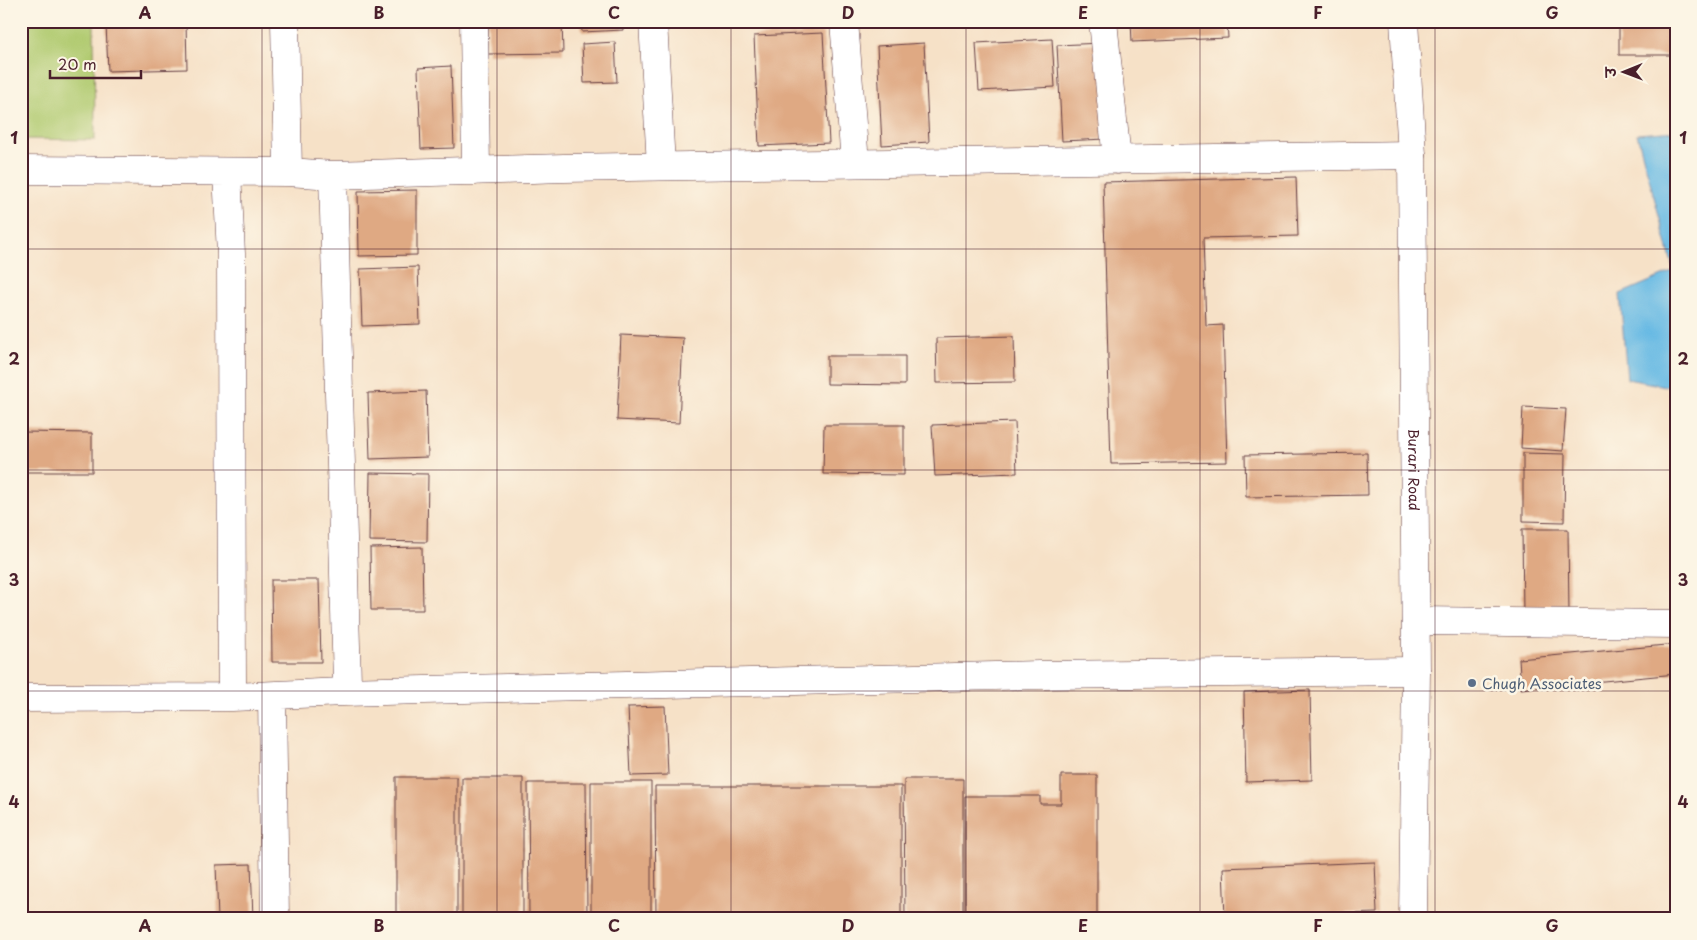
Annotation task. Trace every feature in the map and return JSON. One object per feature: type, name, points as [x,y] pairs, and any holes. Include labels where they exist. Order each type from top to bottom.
[{"type":"street","points":[[285,21],[288,172]]},
{"type":"street","points":[[474,21],[476,171]]},
{"type":"street","points":[[653,21],[661,166]]},
{"type":"street","points":[[844,21],[854,163]]},
{"type":"street","points":[[1103,21],[1117,160]]},
{"type":"street","name":"Burari Road","points":[[1404,21],[1412,154],[1416,621],[1413,919]]},
{"type":"street","points":[[21,170],[288,172],[333,175],[661,166],[1412,154]]},
{"type":"street","points":[[227,172],[231,254],[232,697]]},
{"type":"street","points":[[333,175],[346,684],[343,692]]},
{"type":"street","points":[[1416,621],[1676,624]]},
{"type":"street","points":[[21,698],[232,697],[343,692],[1039,675],[1416,671]]},
{"type":"street","points":[[272,696],[275,919]]},
{"type":"green space","points":[[21,21],[94,21],[95,140],[21,139]]},
{"type":"water","points":[[1676,131],[1676,388],[1627,379],[1620,294],[1674,271],[1637,134]]},
{"type":"building","points":[[186,21],[187,69],[108,71],[106,24]]},
{"type":"building","points":[[488,21],[562,21],[563,53],[488,54]]},
{"type":"building","points":[[581,21],[623,21],[623,30],[582,32]]},
{"type":"building","points":[[1131,21],[1227,21],[1228,38],[1132,42]]},
{"type":"building","points":[[1619,21],[1676,21],[1676,55],[1619,55]]},
{"type":"building","points":[[823,33],[829,143],[759,146],[754,36]]},
{"type":"building","points":[[1052,39],[1055,87],[979,91],[976,43]]},
{"type":"building","points":[[615,42],[617,82],[584,83],[582,44]]},
{"type":"building","points":[[924,43],[929,142],[882,145],[877,46]]},
{"type":"building","points":[[1102,43],[1106,139],[1062,141],[1057,45]]},
{"type":"building","points":[[451,66],[454,148],[421,149],[418,68]]},
{"type":"building","points":[[1296,177],[1298,236],[1203,238],[1206,326],[1223,325],[1227,462],[1111,464],[1103,182]]},
{"type":"building","points":[[417,190],[417,255],[359,256],[358,191]]},
{"type":"building","points":[[418,267],[420,324],[362,326],[360,269]]},
{"type":"building","points":[[621,335],[683,338],[679,423],[617,420]]},
{"type":"building","points":[[1014,336],[1015,382],[937,383],[936,338]]},
{"type":"building","points":[[827,356],[905,356],[905,385],[827,384]]},
{"type":"building","points":[[426,391],[428,457],[370,459],[368,393]]},
{"type":"building","points":[[1523,407],[1566,409],[1563,451],[1521,448]]},
{"type":"building","points":[[1015,422],[1017,473],[935,476],[932,425]]},
{"type":"building","points":[[824,425],[904,425],[904,475],[823,474]]},
{"type":"building","points":[[23,432],[92,433],[92,472],[23,472]]},
{"type":"building","points":[[1367,453],[1368,495],[1246,497],[1245,455]]},
{"type":"building","points":[[1523,453],[1565,454],[1564,522],[1523,521]]},
{"type":"building","points":[[370,473],[428,474],[427,542],[369,541]]},
{"type":"building","points":[[1522,529],[1568,529],[1569,615],[1523,615]]},
{"type":"building","points":[[422,547],[423,610],[371,610],[370,548]]},
{"type":"building","points":[[271,580],[319,580],[321,662],[272,662]]},
{"type":"building","points":[[1676,644],[1676,674],[1521,689],[1519,659]]},
{"type":"building","points":[[1310,690],[1312,780],[1246,782],[1244,692]]},
{"type":"building","points":[[665,706],[668,775],[631,776],[628,707]]},
{"type":"building","points":[[1061,775],[1097,775],[1097,919],[965,919],[965,796],[1040,796],[1040,804],[1061,804]]},
{"type":"building","points":[[396,777],[457,777],[457,916],[396,916]]},
{"type":"building","points":[[462,778],[523,778],[523,916],[462,916]]},
{"type":"building","points":[[904,779],[963,779],[963,919],[905,919]]},
{"type":"building","points":[[591,782],[651,782],[651,919],[591,919]]},
{"type":"building","points":[[528,783],[586,783],[587,917],[529,917]]},
{"type":"building","points":[[655,786],[901,786],[901,919],[656,919]]},
{"type":"building","points":[[1375,862],[1377,913],[1225,918],[1223,868]]},
{"type":"building","points":[[251,864],[253,919],[218,919],[216,865]]},
{"type":"place","name":"Chugh Associates","points":[[1472,683]]}]
